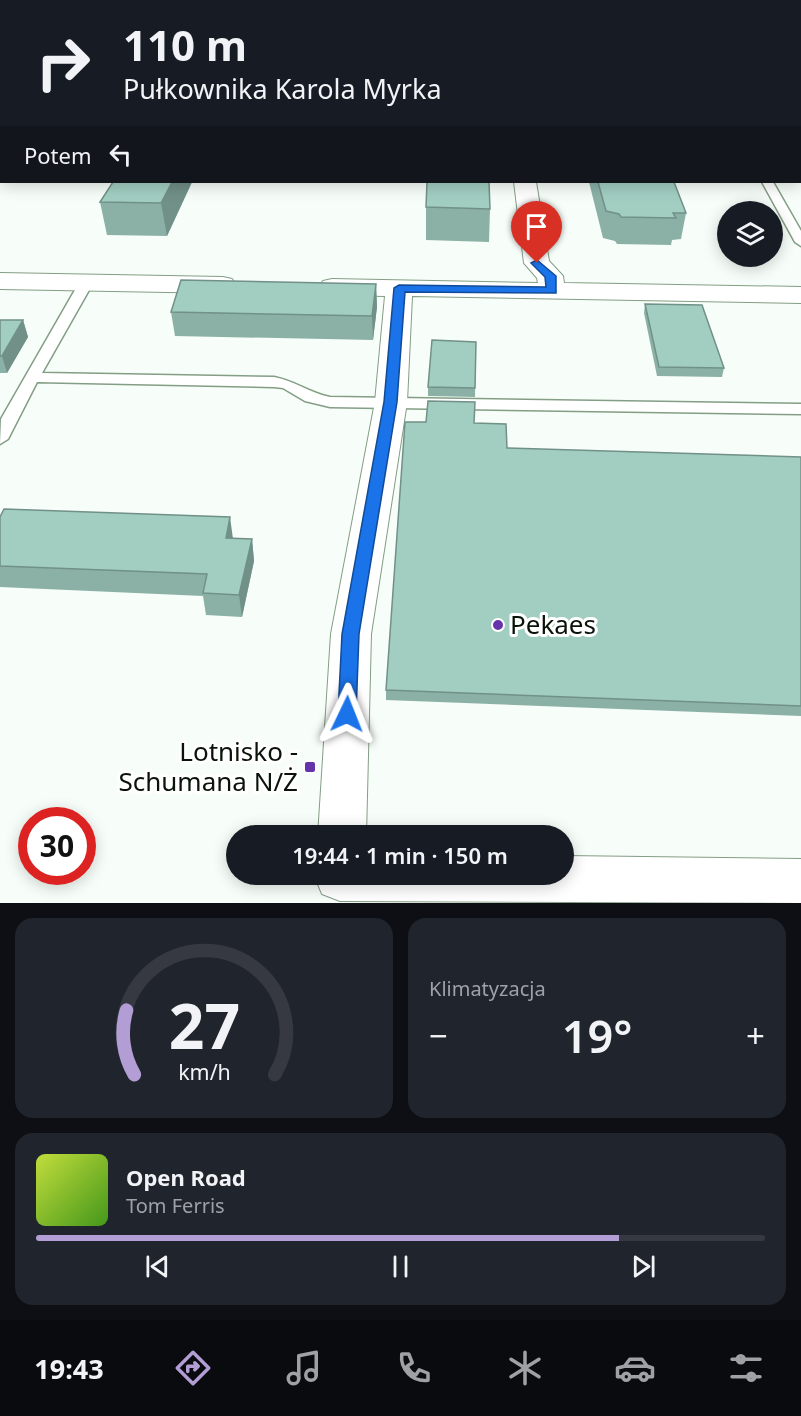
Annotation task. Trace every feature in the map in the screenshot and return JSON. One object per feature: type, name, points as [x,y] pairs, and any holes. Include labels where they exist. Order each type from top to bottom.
[{"type":"street","points":[[525,183],[537,263],[550,276],[552,290]]},
{"type":"street","points":[[0,281],[249,286]]},
{"type":"street","points":[[307,287],[801,295]]},
{"type":"street","points":[[342,825],[351,634],[391,402],[399,288]]},
{"type":"street","points":[[574,878],[801,883]]},
{"type":"lane","points":[[768,183],[801,242]]},
{"type":"lane","points":[[0,439],[17,400],[33,377],[86,283]]},
{"type":"lane","points":[[33,377],[274,382],[287,384],[310,398],[330,402],[801,409]]},
{"type":"lane","points":[[0,399],[17,400]]},
{"type":"building","points":[[112,183],[171,183],[161,203],[100,202]]},
{"type":"building","points":[[427,183],[489,183],[490,209],[426,207]]},
{"type":"building","points":[[598,183],[674,183],[686,213],[673,213],[676,218],[621,217],[619,214],[606,211]]},
{"type":"building","points":[[181,280],[376,284],[372,316],[171,312]]},
{"type":"building","points":[[645,304],[702,305],[724,368],[659,367]]},
{"type":"building","points":[[0,320],[23,320],[2,356],[0,356]]},
{"type":"building","points":[[432,340],[476,342],[475,388],[428,387]]},
{"type":"building","points":[[428,401],[475,402],[474,423],[506,424],[507,448],[801,457],[801,706],[386,690],[405,422],[426,422]]},
{"type":"building","points":[[4,509],[230,517],[226,538],[252,539],[239,595],[203,593],[207,574],[0,566],[0,517]]},
{"type":"place","name":"Pekaes","points":[[498,625]]},
{"type":"place","name":"Lotnisko - Schumana N/Ż","points":[[310,767]]},
{"type":"route","points":[[347,714],[351,634],[391,402],[399,288],[552,290],[550,276],[537,263]]}]
